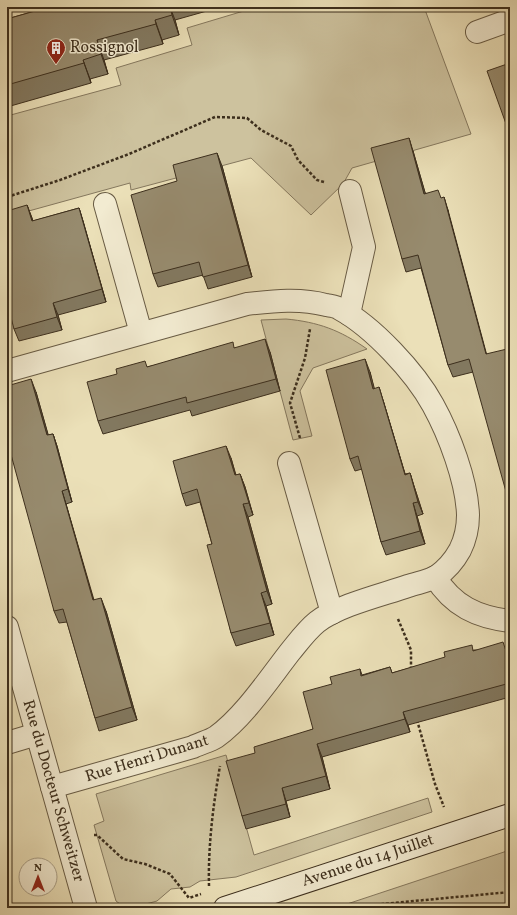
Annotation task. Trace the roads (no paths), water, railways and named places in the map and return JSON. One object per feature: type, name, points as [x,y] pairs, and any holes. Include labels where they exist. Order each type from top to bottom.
[{"type":"street","points":[[477,32],[510,20]]},
{"type":"street","points":[[349,314],[364,247],[350,191]]},
{"type":"street","points":[[106,204],[141,333]]},
{"type":"street","name":"Rue Henri Dunant","points":[[7,371],[247,304],[278,300],[302,301],[320,303],[339,308],[358,320],[397,356],[433,404],[458,464],[464,488],[468,516],[466,533],[460,549],[450,565],[435,577],[332,613],[318,622],[303,635],[235,720],[215,737],[193,747],[52,787]]},
{"type":"street","points":[[289,463],[332,613]]},
{"type":"street","points":[[435,577],[454,601],[469,610],[500,620],[510,621]]},
{"type":"street","name":"Rue du Docteur Schweitzer","points":[[7,627],[86,908]]},
{"type":"street","points":[[7,742],[37,734]]},
{"type":"street","name":"Avenue du 14 Juillet","points":[[225,908],[510,815]]},
{"type":"place","name":"Rossignol","points":[[56,65]]}]
